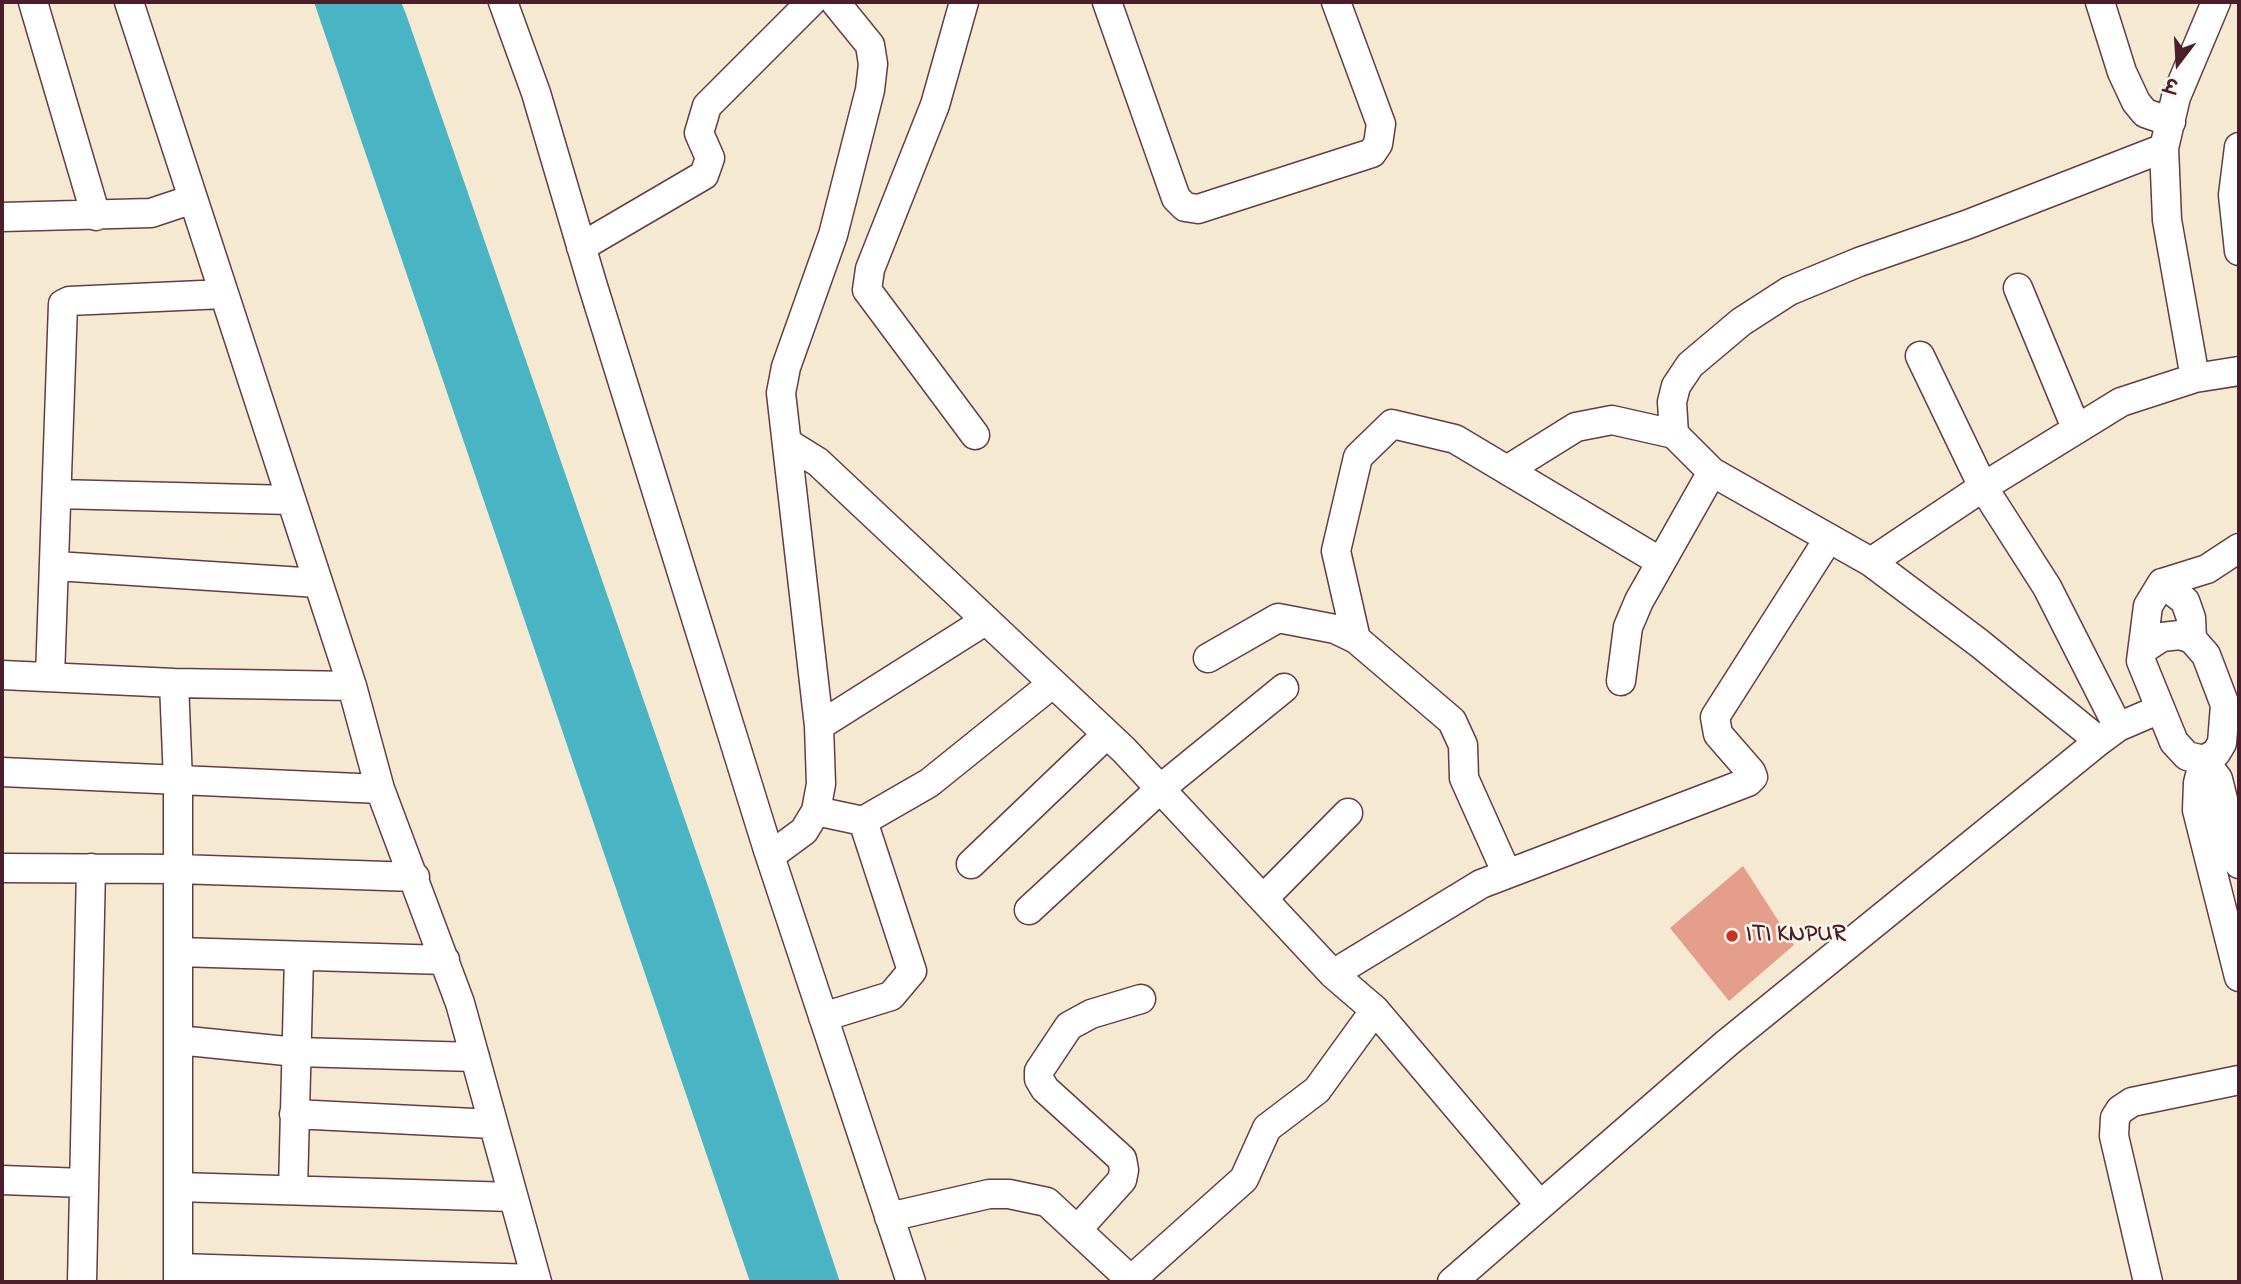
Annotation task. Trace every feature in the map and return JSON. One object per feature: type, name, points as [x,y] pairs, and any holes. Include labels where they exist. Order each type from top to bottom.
[{"type":"street","points":[[33,2],[96,216]]},
{"type":"street","points":[[129,2],[352,686],[380,789],[445,960],[475,1057],[536,1281],[178,1275],[178,781],[174,683]]},
{"type":"street","points":[[503,2],[536,93],[581,247],[770,856],[911,1282]]},
{"type":"street","points":[[581,247],[705,175],[710,159],[699,133],[708,106],[811,2]]},
{"type":"street","points":[[770,856],[804,831],[816,811],[821,784],[819,726],[789,444],[781,393],[786,367],[833,235],[870,90],[873,65],[870,45],[835,2]]},
{"type":"street","points":[[964,2],[934,105],[870,269],[867,290],[975,435]]},
{"type":"street","points":[[1107,2],[1176,198],[1185,207],[1198,209],[1372,153],[1378,144],[1381,124],[1336,2]]},
{"type":"street","points":[[2100,2],[2122,72],[2136,102],[2168,135]]},
{"type":"street","points":[[2195,378],[2167,220],[2168,135],[2176,97],[2216,2]]},
{"type":"street","points":[[1674,434],[1672,402],[1676,386],[1690,365],[1741,322],[1789,291],[2168,135]]},
{"type":"street","points":[[2239,147],[2233,195],[2239,251]]},
{"type":"street","points":[[2,217],[151,213],[193,199]]},
{"type":"street","points":[[2018,288],[2076,428]]},
{"type":"street","points":[[50,677],[63,304],[69,301],[224,294]]},
{"type":"street","points":[[1920,356],[1983,487],[2048,587],[2108,734]]},
{"type":"street","points":[[1871,562],[1983,487],[2121,402],[2195,378],[2239,372]]},
{"type":"street","points":[[1507,470],[1576,427],[1612,420],[1674,434],[1712,472],[1871,562],[1979,643],[2108,734]]},
{"type":"street","points":[[1356,639],[1336,551],[1358,457],[1392,424],[1455,439],[1661,562]]},
{"type":"street","points":[[789,444],[818,461],[1107,734],[1333,974],[1375,1010],[1540,1205]]},
{"type":"street","points":[[1621,681],[1628,627],[1712,472]]},
{"type":"street","points":[[57,494],[291,500]]},
{"type":"street","points":[[1333,974],[1482,884],[1748,782],[1752,777],[1751,772],[1718,733],[1715,717],[1829,538]]},
{"type":"street","points":[[2239,548],[2207,569],[2162,583],[2148,606],[2145,648],[2141,660],[2174,742],[2187,756],[2204,760],[2218,779],[2239,864]]},
{"type":"street","points":[[55,566],[318,583]]},
{"type":"street","points":[[2162,583],[2185,601],[2191,618],[2192,639]]},
{"type":"street","points":[[1208,658],[1278,618],[1335,629],[1356,639],[1456,727],[1463,745],[1464,778],[1507,874]]},
{"type":"street","points":[[819,726],[985,621]]},
{"type":"street","points":[[2145,648],[2162,637],[2180,635],[2192,639],[2206,655],[2232,704],[2222,743],[2216,753],[2204,760],[2198,783],[2197,810],[2239,976]]},
{"type":"street","points":[[2,675],[174,683],[352,686]]},
{"type":"street","points":[[816,811],[863,821],[929,783],[1052,684]]},
{"type":"street","points":[[1029,910],[1160,789],[1284,688]]},
{"type":"street","points":[[1452,1282],[1727,1043],[2108,734],[2160,709]]},
{"type":"street","points":[[971,864],[1107,734]]},
{"type":"street","points":[[2,772],[380,789]]},
{"type":"street","points":[[1263,899],[1348,813]]},
{"type":"street","points":[[823,1017],[891,996],[912,971],[863,821]]},
{"type":"street","points":[[2,868],[178,869],[415,877]]},
{"type":"street","points":[[82,1282],[91,868]]},
{"type":"street","points":[[178,952],[445,960]]},
{"type":"street","points":[[293,1190],[299,956]]},
{"type":"street","points":[[1077,1230],[1122,1180],[1125,1170],[1122,1159],[1045,1089],[1039,1079],[1039,1070],[1069,1026],[1091,1014],[1141,999]]},
{"type":"street","points":[[889,1217],[989,1194],[1009,1194],[1048,1202],[1132,1281],[1244,1179],[1266,1128],[1317,1090],[1375,1010]]},
{"type":"street","points":[[178,1040],[296,1052],[475,1057]]},
{"type":"street","points":[[2148,1282],[2114,1136],[2115,1118],[2120,1110],[2132,1102],[2239,1080]]},
{"type":"street","points":[[294,1114],[493,1124]]},
{"type":"street","points":[[2,1180],[84,1183]]},
{"type":"street","points":[[178,1187],[513,1196]]},
{"type":"water","points":[[314,2],[401,2],[406,14],[710,892],[840,1282],[750,1282]]},
{"type":"building","name":"ITI KNPUR","points":[[1743,866],[1794,945],[1729,1001],[1670,928]]},
{"type":"place","name":"ITI KNPUR","points":[[1732,936]]}]
